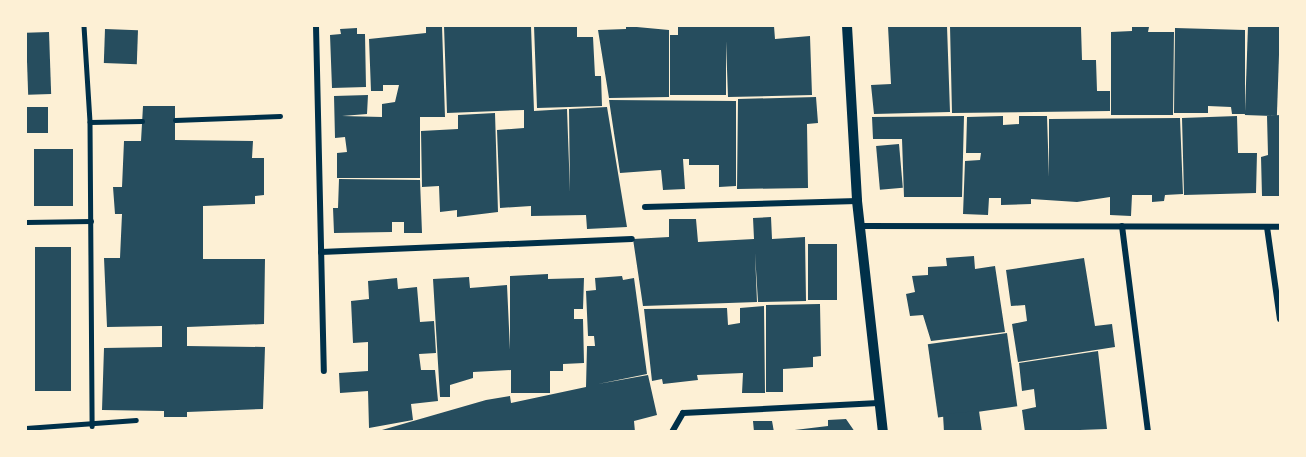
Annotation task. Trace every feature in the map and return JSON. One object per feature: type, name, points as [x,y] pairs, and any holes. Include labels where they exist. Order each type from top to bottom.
[{"type":"street","points":[[316,26],[324,371]]},
{"type":"street","points":[[847,26],[857,201],[883,432]]},
{"type":"street","points":[[645,207],[857,201]]},
{"type":"street","points":[[860,226],[1281,227]]},
{"type":"street","points":[[1122,226],[1148,432]]},
{"type":"street","points":[[1267,227],[1281,319]]},
{"type":"street","points":[[321,252],[632,239]]},
{"type":"street","points":[[672,432],[683,413],[879,403]]},
{"type":"lane","points":[[84,26],[90,122],[92,426]]},
{"type":"lane","points":[[175,120],[280,116]]},
{"type":"lane","points":[[90,122],[142,121]]},
{"type":"lane","points":[[26,222],[91,221]]},
{"type":"lane","points":[[26,429],[92,426],[136,420]]},
{"type":"building","points":[[426,26],[442,26],[445,117],[420,117],[420,178],[337,178],[337,153],[347,152],[345,137],[335,138],[334,96],[368,95],[367,114],[342,116],[382,117],[382,104],[395,102],[399,85],[383,85],[383,91],[371,91],[369,39],[426,33]]},
{"type":"building","points":[[444,26],[531,26],[534,111],[567,109],[570,192],[569,109],[607,107],[627,227],[587,229],[586,215],[531,216],[531,206],[500,208],[497,130],[524,128],[524,110],[447,113]]},
{"type":"building","points":[[534,26],[577,26],[577,37],[593,37],[595,76],[601,76],[602,106],[537,108]]},
{"type":"building","points":[[626,26],[669,30],[669,97],[609,98],[598,30],[626,29]]},
{"type":"building","points":[[678,26],[774,26],[775,39],[810,36],[812,95],[728,97],[726,41],[726,95],[670,95],[670,35],[678,35]]},
{"type":"building","points":[[888,26],[947,26],[950,112],[874,114],[871,85],[891,84]]},
{"type":"building","points":[[950,26],[1081,27],[1082,60],[1096,60],[1097,91],[1110,91],[1110,111],[952,113]]},
{"type":"building","points":[[1248,26],[1280,27],[1277,116],[1245,115]]},
{"type":"building","points":[[1132,27],[1149,27],[1148,32],[1174,32],[1173,115],[1111,115],[1111,32],[1132,31]]},
{"type":"building","points":[[357,28],[357,34],[365,34],[366,87],[332,88],[330,35],[341,34],[340,29]]},
{"type":"building","points":[[1175,28],[1245,30],[1245,114],[1232,114],[1231,107],[1208,106],[1208,113],[1174,113]]},
{"type":"building","points":[[105,29],[138,30],[137,64],[104,63]]},
{"type":"building","points":[[49,32],[51,94],[28,95],[26,33]]},
{"type":"building","points":[[816,97],[818,123],[807,124],[808,188],[737,189],[738,99]]},
{"type":"building","points":[[609,100],[736,101],[736,186],[719,187],[719,165],[689,165],[689,159],[683,159],[685,189],[663,190],[661,170],[620,173]]},
{"type":"building","points":[[143,106],[175,106],[175,140],[253,141],[252,158],[264,158],[264,195],[255,196],[255,204],[203,206],[203,259],[265,259],[264,324],[187,327],[187,346],[265,347],[263,409],[187,412],[187,417],[164,417],[164,411],[102,410],[104,348],[162,347],[162,326],[107,327],[104,258],[120,258],[122,214],[115,214],[113,187],[122,187],[124,141],[141,141]]},
{"type":"building","points":[[26,107],[48,107],[48,133],[26,133]]},
{"type":"building","points":[[495,113],[498,212],[457,217],[457,210],[440,212],[439,186],[422,187],[421,131],[458,129],[458,115]]},
{"type":"building","points":[[1280,115],[1280,196],[1262,196],[1261,157],[1268,155],[1267,116]]},
{"type":"building","points":[[964,116],[962,197],[904,197],[902,139],[873,139],[872,117]]},
{"type":"building","points":[[1003,116],[1003,125],[1019,124],[1019,116],[1047,116],[1049,177],[1049,119],[1180,118],[1183,194],[1165,195],[1164,201],[1152,202],[1152,195],[1132,195],[1131,216],[1110,215],[1110,197],[1077,202],[1031,199],[1031,204],[1001,205],[1001,198],[989,198],[988,215],[963,214],[965,161],[980,160],[981,153],[966,153],[967,117]]},
{"type":"building","points":[[1237,116],[1238,153],[1257,153],[1256,193],[1184,195],[1182,118]]},
{"type":"building","points":[[899,144],[903,188],[880,190],[876,146]]},
{"type":"building","points":[[34,149],[73,149],[73,206],[34,206]]},
{"type":"building","points":[[339,179],[420,180],[422,233],[404,233],[404,222],[392,222],[392,232],[334,233],[333,208],[338,208]]},
{"type":"building","points":[[771,217],[772,239],[805,237],[806,301],[758,302],[755,253],[757,302],[643,306],[633,239],[669,237],[669,219],[696,219],[698,242],[754,239],[753,218]]},
{"type":"building","points":[[808,244],[837,244],[837,300],[808,300]]},
{"type":"building","points":[[35,247],[71,247],[71,391],[35,391]]},
{"type":"building","points":[[974,256],[975,269],[995,266],[1005,332],[931,341],[923,315],[910,316],[906,294],[915,292],[912,276],[928,275],[928,267],[947,266],[946,258]]},
{"type":"building","points":[[1084,258],[1095,326],[1112,324],[1115,347],[1018,362],[1012,324],[1027,321],[1025,305],[1011,306],[1006,270]]},
{"type":"building","points":[[548,274],[548,279],[584,278],[583,309],[574,309],[574,319],[583,319],[584,363],[563,364],[563,371],[550,371],[550,393],[511,393],[511,370],[473,372],[473,378],[450,385],[450,397],[440,397],[433,279],[469,277],[470,288],[507,285],[510,350],[510,276]]},
{"type":"building","points":[[622,276],[623,280],[634,278],[647,374],[598,384],[648,375],[657,415],[634,421],[635,432],[375,432],[486,400],[510,396],[511,403],[586,387],[587,346],[595,346],[594,336],[588,336],[586,291],[596,290],[595,278]]},
{"type":"building","points":[[397,278],[398,289],[417,287],[420,322],[434,321],[436,353],[419,354],[421,370],[435,370],[438,401],[411,404],[413,420],[369,428],[368,391],[340,393],[339,373],[368,371],[368,342],[353,343],[351,301],[369,299],[368,281]]},
{"type":"building","points":[[820,304],[821,356],[813,357],[813,367],[783,369],[783,392],[766,392],[766,305]]},
{"type":"building","points":[[764,306],[765,393],[742,393],[743,373],[697,375],[698,380],[663,384],[662,379],[652,381],[644,309],[727,308],[728,325],[740,323],[740,308]]},
{"type":"building","points":[[1007,333],[1017,406],[938,417],[928,344]]},
{"type":"building","points":[[1098,351],[1107,429],[1025,432],[1022,410],[1036,407],[1034,389],[1022,391],[1019,363]]},
{"type":"building","points":[[979,411],[982,432],[944,432],[943,414]]},
{"type":"building","points":[[846,419],[855,432],[778,432],[828,426],[828,420]]},
{"type":"building","points":[[753,421],[772,421],[774,432],[754,432]]}]
